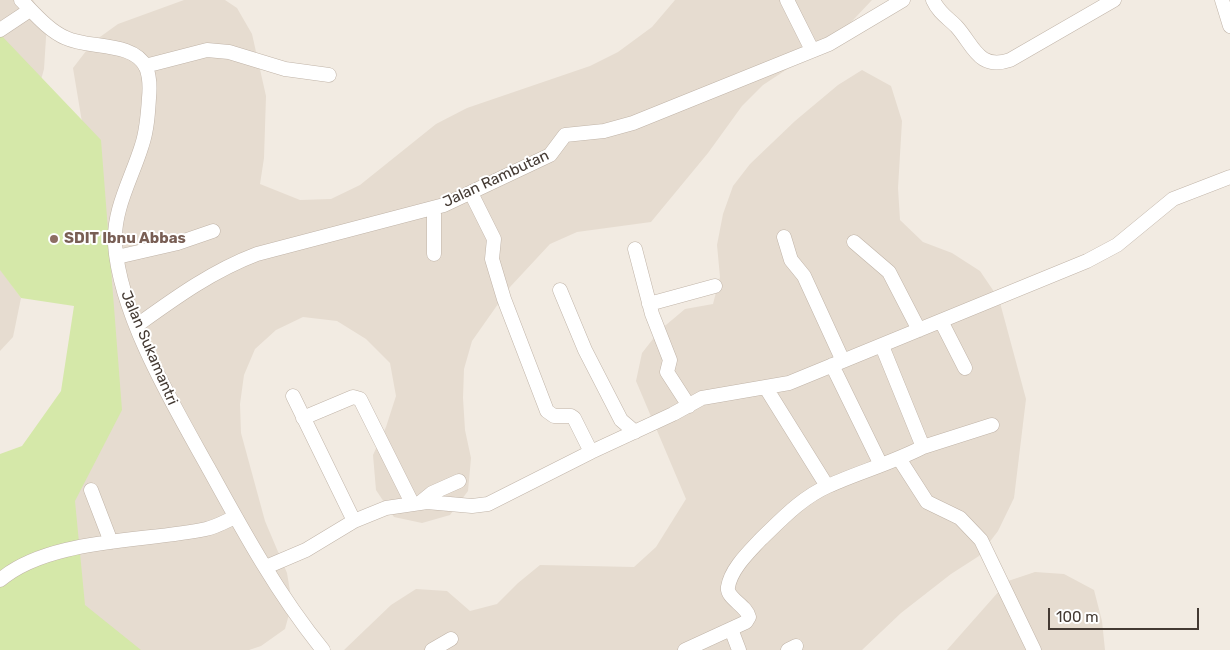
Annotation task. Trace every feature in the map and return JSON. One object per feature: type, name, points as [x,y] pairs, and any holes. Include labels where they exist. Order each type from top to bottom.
[{"type":"street","points":[[787,0],[812,50]]},
{"type":"street","name":"Jalan Rambutan","points":[[136,326],[195,284],[238,262],[257,254],[434,208],[471,193],[550,155],[565,135],[618,128],[840,38],[903,0]]},
{"type":"street","points":[[933,0],[940,13],[958,28],[976,54],[991,61],[1010,60],[1114,0]]},
{"type":"street","points":[[1222,0],[1230,26]]},
{"type":"street","points":[[0,30],[26,5],[65,38],[129,53],[141,60],[146,66],[207,50],[229,52],[285,68],[329,75]]},
{"type":"street","name":"Jalan Sukamantri","points":[[146,66],[149,83],[143,143],[117,216],[115,244],[122,286],[136,326],[172,403],[235,517],[308,631],[323,650]]},
{"type":"street","points":[[266,567],[306,550],[354,521],[386,508],[416,502],[472,506],[488,504],[708,396],[789,383],[882,346],[1087,262],[1117,245],[1173,199],[1230,177]]},
{"type":"street","points":[[471,193],[494,239],[492,260],[504,299],[548,413],[554,416],[571,416],[574,418],[591,452]]},
{"type":"street","points":[[434,208],[434,254]]},
{"type":"street","points":[[117,257],[178,244],[212,231]]},
{"type":"street","points":[[784,237],[791,260],[804,276],[837,363],[878,459]]},
{"type":"street","points":[[854,242],[889,272],[919,330]]},
{"type":"street","points":[[635,249],[649,304],[670,360],[667,372],[689,406]]},
{"type":"street","points":[[649,304],[714,286]]},
{"type":"street","points":[[560,290],[585,350],[621,420],[634,432]]},
{"type":"street","points":[[941,321],[965,368]]},
{"type":"street","points":[[882,346],[923,447]]},
{"type":"street","points":[[766,388],[827,486]]},
{"type":"street","points":[[293,396],[354,521]]},
{"type":"street","points":[[303,418],[353,397],[360,400],[416,502]]},
{"type":"street","points":[[685,650],[743,623],[749,617],[748,612],[730,593],[728,588],[740,562],[788,512],[827,486],[900,460],[923,447],[992,425]]},
{"type":"street","points":[[900,460],[927,502],[960,518],[981,540],[1034,650]]},
{"type":"street","points":[[416,502],[459,481]]},
{"type":"street","points":[[92,490],[111,542]]},
{"type":"street","points":[[0,580],[20,566],[62,552],[111,542],[208,528],[235,517]]},
{"type":"street","points":[[730,629],[739,650]]},
{"type":"street","points":[[432,650],[451,639]]},
{"type":"shaded area","points":[[0,0],[33,0],[47,22],[44,69],[39,87],[0,126]]},
{"type":"shaded area","points":[[184,0],[225,0],[237,8],[252,34],[266,96],[264,158],[260,184],[300,200],[331,199],[360,185],[436,124],[467,108],[590,66],[618,52],[652,27],[675,0],[872,0],[839,35],[763,85],[742,106],[708,153],[651,222],[577,232],[550,244],[510,287],[472,341],[464,369],[465,430],[471,458],[468,491],[450,515],[422,523],[394,517],[376,490],[373,455],[386,427],[396,396],[390,363],[366,339],[337,321],[303,317],[276,330],[255,349],[244,375],[240,404],[241,433],[265,521],[287,573],[292,603],[285,629],[261,646],[249,650],[119,650],[81,629],[36,487],[73,431],[84,134],[73,68],[93,42],[118,24]]},
{"type":"shaded area","points":[[862,70],[891,86],[902,121],[898,188],[900,220],[923,242],[952,253],[980,271],[999,299],[1026,399],[1014,498],[998,531],[979,556],[951,574],[901,613],[862,650],[344,650],[391,605],[416,589],[447,591],[470,611],[497,604],[540,565],[634,567],[656,547],[686,499],[636,381],[642,353],[660,330],[685,309],[713,304],[720,277],[717,245],[723,214],[733,186],[750,164],[795,121],[838,85]]},
{"type":"shaded area","points":[[0,269],[21,298],[13,337],[0,351]]},
{"type":"shaded area","points":[[1035,572],[1064,574],[1094,590],[1102,621],[1105,650],[947,650],[1008,581]]},
{"type":"green space","points":[[0,34],[101,140],[122,410],[75,501],[85,605],[141,650],[0,650],[0,454],[22,446],[61,391],[74,306],[21,298],[0,270]]},
{"type":"place","name":"SDIT Ibnu Abbas","points":[[54,239]]}]
